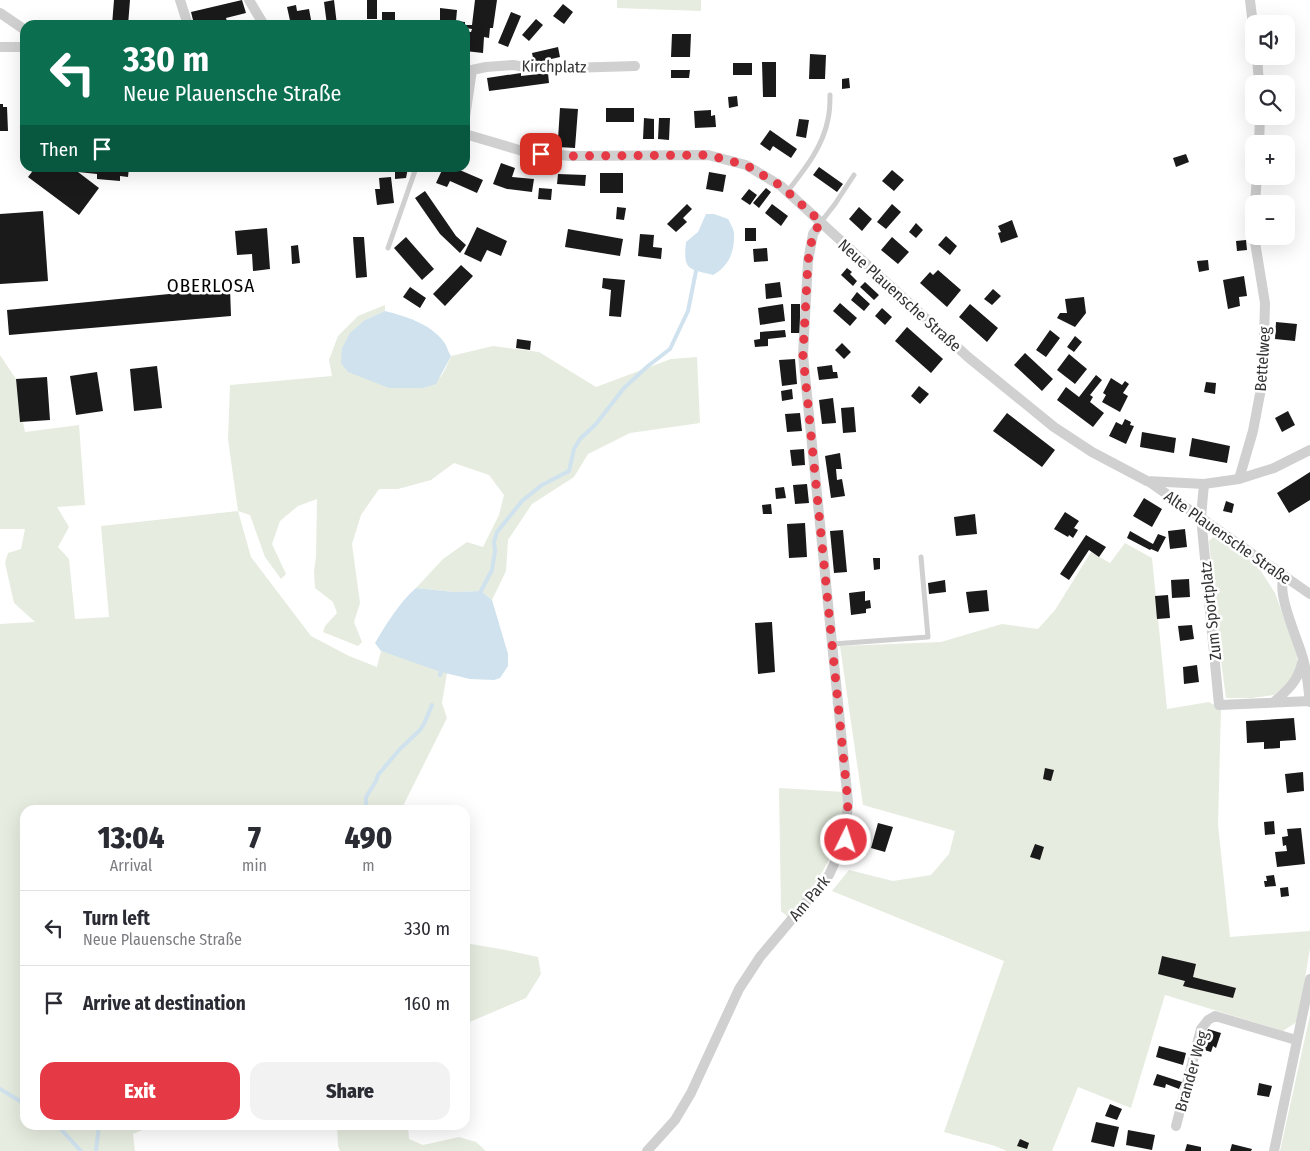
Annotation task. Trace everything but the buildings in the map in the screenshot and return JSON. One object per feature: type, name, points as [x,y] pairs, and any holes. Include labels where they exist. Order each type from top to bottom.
[{"type":"street","points":[[180,0],[186,20]]},
{"type":"street","points":[[249,0],[261,20]]},
{"type":"street","points":[[1250,0],[1252,15]]},
{"type":"street","points":[[0,13],[20,27]]},
{"type":"street","points":[[0,47],[20,47]]},
{"type":"street","name":"Kirchplatz","points":[[470,69],[513,65],[537,69],[635,66]]},
{"type":"street","name":"Neue Plauensche Straße","points":[[470,135],[526,152],[571,156],[708,155],[746,165],[781,186],[968,357],[1054,427],[1092,452],[1147,481],[1204,484],[1239,479],[1274,468],[1310,450]]},
{"type":"street","name":"Am Park","points":[[647,1151],[675,1120],[687,1100],[739,989],[760,957],[829,875],[846,840],[848,802],[803,355],[808,261],[813,234],[821,222]]},
{"type":"street","name":"Bettelweg","points":[[1239,479],[1253,431],[1263,378],[1265,303],[1255,245]]},
{"type":"street","name":"Alte Plauensche Straße","points":[[1147,481],[1310,594]]},
{"type":"street","points":[[1201,517],[1204,484]]},
{"type":"street","name":"Zum Sportplatz","points":[[1201,517],[1219,705],[1274,702]]},
{"type":"street","points":[[1274,702],[1310,701],[1303,657],[1284,598],[1282,580],[1284,577]]},
{"type":"street","points":[[1274,702],[1299,676],[1303,657]]},
{"type":"street","points":[[1274,1151],[1310,979]]},
{"type":"street","name":"Brander Weg","points":[[1176,1126],[1201,1029],[1208,1020],[1215,1016],[1296,1040]]},
{"type":"lane","points":[[787,192],[807,166],[821,143],[828,120],[830,95]]},
{"type":"lane","points":[[388,248],[415,172]]},
{"type":"lane","points":[[821,222],[836,204],[854,175]]},
{"type":"lane","points":[[833,644],[928,637],[922,557]]},
{"type":"shaded area","points":[[617,0],[701,0],[701,11],[617,8]]},
{"type":"shaded area","points":[[385,305],[385,311],[365,320],[423,388],[441,377],[451,356],[493,346],[539,352],[596,387],[671,359],[697,357],[700,423],[630,433],[588,454],[574,477],[532,504],[508,540],[506,571],[492,600],[481,591],[454,592],[416,588],[443,559],[467,542],[483,547],[499,515],[504,495],[489,475],[454,463],[431,480],[398,489],[379,489],[361,515],[352,544],[360,603],[354,622],[362,642],[358,646],[323,632],[325,626],[337,613],[333,602],[315,588],[317,499],[298,506],[280,521],[272,544],[286,574],[281,579],[265,557],[250,515],[238,511],[228,439],[230,385],[332,376],[329,360],[338,336],[358,316]]},
{"type":"shaded area","points":[[0,355],[16,379],[20,422],[23,422],[25,432],[79,425],[85,505],[57,507],[69,527],[58,547],[69,559],[75,619],[109,617],[101,526],[238,511],[251,557],[311,636],[349,656],[377,667],[381,651],[447,673],[442,703],[447,718],[404,805],[20,805],[20,1130],[142,1130],[133,1134],[135,1151],[0,1151],[0,624],[35,622],[14,603],[5,563],[8,553],[21,549],[25,529],[0,529]]},
{"type":"shaded area","points":[[1215,535],[1255,562],[1275,593],[1297,654],[1298,665],[1287,685],[1274,695],[1252,698],[1226,698],[1209,541]]},
{"type":"shaded area","points":[[1125,543],[1152,558],[1167,709],[1209,702],[1221,709],[1218,825],[1230,937],[1310,931],[1310,948],[1298,1021],[1283,1031],[1165,995],[1131,1108],[1078,1087],[1052,1151],[1007,1151],[944,1132],[1004,961],[832,891],[849,870],[893,881],[931,875],[949,854],[955,831],[863,805],[840,646],[941,642],[1002,624],[1038,629],[1055,610],[1091,552],[1110,563]]},
{"type":"shaded area","points":[[779,788],[844,792],[842,837],[817,881],[788,917],[781,911]]},
{"type":"shaded area","points":[[470,944],[538,957],[541,974],[526,998],[470,1022]]},
{"type":"shaded area","points":[[1310,1015],[1310,1151],[1280,1151]]},
{"type":"shaded area","points":[[337,1130],[408,1130],[409,1139],[423,1145],[459,1137],[476,1142],[486,1151],[340,1151]]},
{"type":"water","points":[[706,214],[714,214],[728,219],[734,232],[732,253],[723,268],[713,275],[689,267],[685,258],[686,242],[698,232]]},
{"type":"water","points":[[385,311],[409,318],[425,326],[444,342],[451,356],[436,384],[423,388],[389,388],[348,372],[341,363],[342,348],[350,333],[365,320]]},
{"type":"water","points":[[416,588],[454,592],[481,591],[492,600],[508,654],[508,666],[500,678],[494,680],[470,679],[441,672],[381,651],[375,643],[399,607]]},
{"type":"waterway","points":[[481,591],[492,570],[495,551],[494,542],[497,532],[522,501],[542,485],[569,471],[574,449],[580,439],[596,424],[624,388],[670,349],[688,311],[696,271]]},
{"type":"waterway","points":[[366,805],[366,797],[378,775],[400,749],[420,730],[432,705]]},
{"type":"waterway","points":[[0,1089],[20,1101]]},
{"type":"waterway","points":[[62,1130],[81,1151]]},
{"type":"waterway","points":[[96,1151],[98,1130]]},
{"type":"district","name":"OBERLOSA","points":[[211,285]]},
{"type":"route","points":[[541,154],[571,156],[708,155],[746,165],[781,186],[821,222],[813,234],[808,261],[803,355],[848,802],[846,840]]}]
